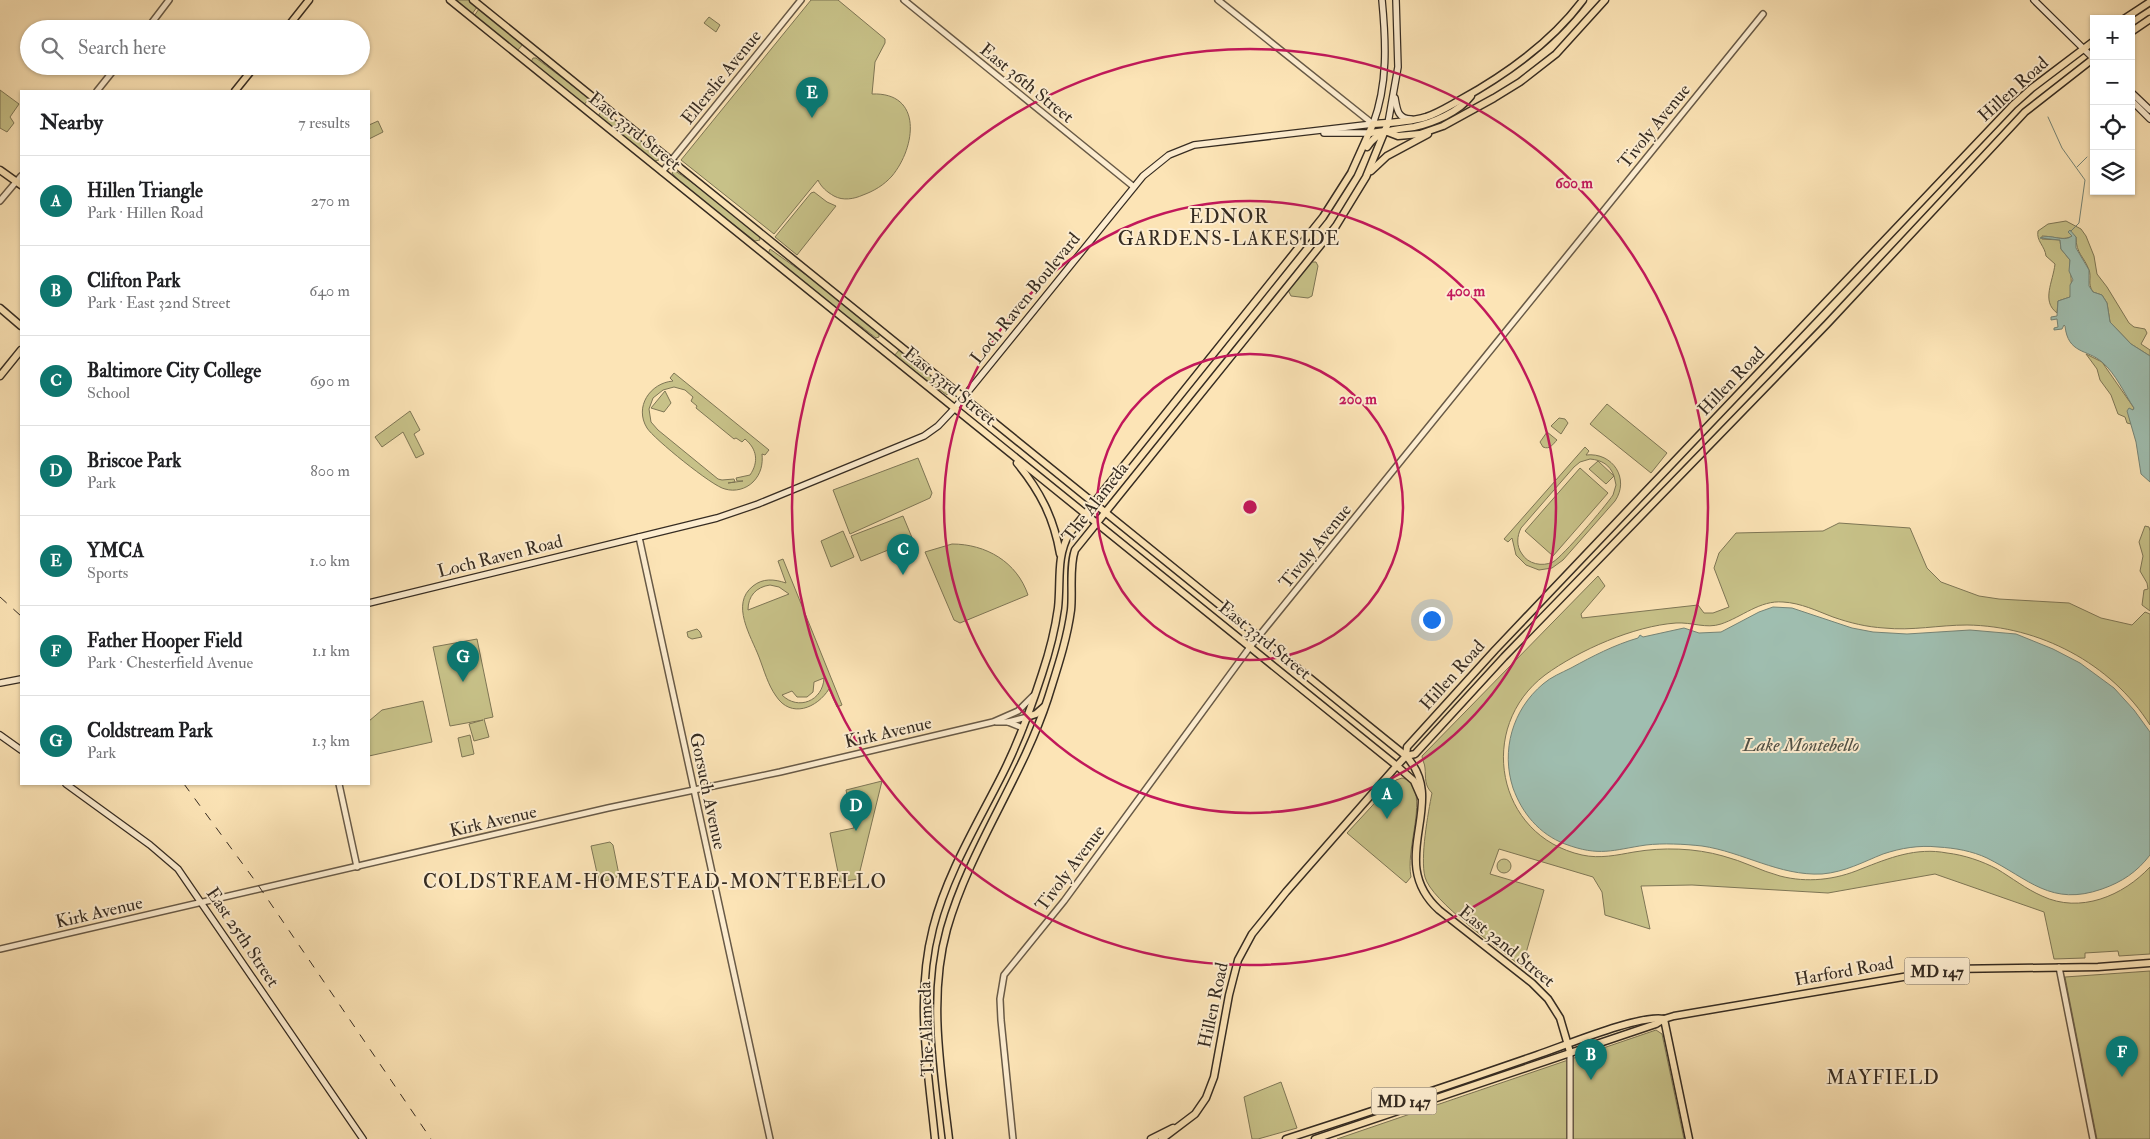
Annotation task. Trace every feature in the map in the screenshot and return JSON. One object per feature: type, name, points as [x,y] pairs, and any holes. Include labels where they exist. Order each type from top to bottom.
[{"type":"main road","points":[[293,20],[309,0]]},
{"type":"main road","name":"East 33rd Street","points":[[450,0],[1397,766],[1414,781],[1422,801]]},
{"type":"main road","name":"East 33rd Street","points":[[473,0],[1406,756],[1416,768],[1421,780],[1422,801],[1415,862],[1417,878],[1427,899]]},
{"type":"main road","name":"The Alameda","points":[[935,1139],[923,1016],[924,982],[933,927],[952,875],[1004,771],[1027,718],[1058,610],[1060,555],[1069,534],[1093,502],[1304,242],[1330,207],[1356,163],[1370,133],[1380,103],[1385,71],[1386,47],[1382,0]]},
{"type":"main road","name":"The Alameda","points":[[949,1139],[938,1023],[939,970],[947,930],[966,877],[1017,775],[1046,704],[1068,628],[1072,601],[1073,556],[1078,546],[1096,523],[1336,226],[1366,177],[1388,123],[1394,94],[1398,57],[1396,0]]},
{"type":"main road","name":"Loch Raven Boulevard","points":[[639,538],[751,507],[910,443],[935,429],[964,398],[1134,187],[1156,163],[1184,148],[1216,142],[1388,123],[1416,119],[1432,114],[1473,93],[1512,68],[1547,40],[1568,19],[1583,0]]},
{"type":"main road","name":"Loch Raven Boulevard","points":[[1317,132],[1370,133],[1385,131],[1398,136],[1406,136],[1420,134],[1443,126],[1501,94],[1542,65],[1566,44],[1605,0]]},
{"type":"main road","points":[[2034,0],[2090,56]]},
{"type":"main road","points":[[2130,15],[2150,2]]},
{"type":"main road","points":[[2135,29],[2150,19]]},
{"type":"main road","name":"Hillen Road","points":[[1406,756],[1407,747],[1495,650],[2023,95],[2090,44]]},
{"type":"main road","name":"Hillen Road","points":[[1163,1138],[1199,1109],[1211,1086],[1236,966],[1252,934],[1286,892],[1406,756],[1414,754],[1504,658],[1821,330],[2025,112],[2092,60]]},
{"type":"main road","points":[[235,90],[247,75]]},
{"type":"main road","points":[[1356,163],[1372,139],[1385,131],[1413,127],[1434,120],[1464,104],[1473,93]]},
{"type":"main road","points":[[1394,94],[1400,115],[1406,119],[1416,119]]},
{"type":"main road","points":[[2135,96],[2150,110]]},
{"type":"main road","points":[[2135,104],[2150,119]]},
{"type":"main road","points":[[1366,177],[1387,156],[1443,126]]},
{"type":"main road","points":[[0,170],[19,183]]},
{"type":"main road","points":[[0,308],[20,325]]},
{"type":"main road","points":[[0,376],[20,351]]},
{"type":"main road","points":[[1004,449],[1032,482],[1048,509],[1060,555]]},
{"type":"main road","name":"Loch Raven Road","points":[[370,603],[639,538]]},
{"type":"main road","points":[[0,683],[20,679]]},
{"type":"main road","points":[[1027,718],[1036,714],[1046,704]]},
{"type":"main road","points":[[0,735],[20,749]]},
{"type":"main road","name":"East 25th Street","points":[[67,785],[168,859],[178,869],[363,1139]]},
{"type":"main road","name":"East 32nd Street","points":[[1427,899],[1532,983],[1548,999],[1560,1018],[1570,1052]]},
{"type":"main road","name":"Harford Road","points":[[1286,1139],[1654,1017],[1664,1018],[1950,969],[1990,967],[2059,968],[2150,962]]},
{"type":"main road","points":[[1664,1018],[1689,1139]]},
{"type":"main road","name":"Harford Road","points":[[1315,1139],[1656,1024],[1664,1018]]},
{"type":"main road","name":"Hillen Road","points":[[1151,1139],[1176,1127]]},
{"type":"street","points":[[153,20],[169,0]]},
{"type":"street","name":"Ellerslie Avenue","points":[[662,172],[801,0]]},
{"type":"street","name":"East 36th Street","points":[[904,0],[1134,187]]},
{"type":"street","points":[[1218,0],[1373,124]]},
{"type":"street","name":"Tivoly Avenue","points":[[1012,1139],[1001,1020],[1000,998],[1004,975],[1064,900],[1250,647],[1763,14]]},
{"type":"street","points":[[98,90],[110,75]]},
{"type":"street","points":[[0,201],[19,183]]},
{"type":"street","name":"Gorsuch Avenue","points":[[639,538],[770,1139]]},
{"type":"street","name":"Kirk Avenue","points":[[0,949],[608,808],[993,722],[1009,716],[1024,707],[1032,698],[1038,685]]},
{"type":"street","name":"Kirk Avenue","points":[[993,722],[1008,722],[1027,718]]},
{"type":"street","name":"Kirk Avenue","points":[[1008,722],[1023,728]]},
{"type":"street","points":[[339,785],[357,867]]},
{"type":"street","points":[[2059,968],[2093,1139]]},
{"type":"street","name":"East 32nd Street","points":[[1570,1052],[1570,1139]]},
{"type":"shaded area","points":[[454,0],[469,0],[477,7],[472,14]]},
{"type":"shaded area","points":[[811,0],[838,0],[885,39],[885,43],[875,62],[872,94],[888,96],[900,102],[907,111],[910,123],[910,137],[900,164],[892,176],[882,185],[871,192],[845,199],[837,198],[829,193],[818,180],[774,234],[681,160]]},
{"type":"shaded area","points":[[479,9],[523,44],[517,51],[474,16]]},
{"type":"shaded area","points":[[709,17],[720,25],[716,32],[704,23]]},
{"type":"shaded area","points":[[533,58],[536,58],[589,98],[584,105],[531,62]]},
{"type":"shaded area","points":[[0,90],[19,104],[10,117],[14,123],[7,132],[0,128]]},
{"type":"shaded area","points":[[603,109],[658,153],[659,160],[654,161],[598,116]]},
{"type":"shaded area","points":[[378,121],[383,132],[370,138],[370,125]]},
{"type":"shaded area","points":[[674,170],[707,193],[759,236],[760,240],[755,241],[684,186],[672,173]]},
{"type":"shaded area","points":[[814,192],[836,206],[797,255],[775,237],[811,193]]},
{"type":"shaded area","points":[[2066,221],[2081,229],[2086,236],[2094,256],[2097,274],[2129,323],[2134,327],[2145,329],[2147,333],[2141,344],[2150,350],[2150,356],[2131,344],[2110,322],[2107,303],[2102,295],[2093,292],[2091,289],[2089,270],[2079,251],[2074,235],[2067,238],[2042,236],[2042,239],[2060,240],[2061,249],[2070,260],[2070,297],[2058,301],[2057,313],[2052,308],[2049,291],[2055,264],[2046,256],[2038,238],[2038,231],[2048,224]]},
{"type":"shaded area","points":[[770,249],[816,282],[879,333],[879,337],[876,338],[848,319],[768,254]]},
{"type":"shaded area","points":[[1311,262],[1316,262],[1318,266],[1312,296],[1308,298],[1291,296],[1288,290]]},
{"type":"shaded area","points":[[900,349],[950,390],[947,395],[894,356]]},
{"type":"shaded area","points":[[2086,354],[2102,362],[2134,408],[2129,415],[2131,424],[2127,423],[2125,417],[2118,414],[2111,395],[2100,380],[2097,369]]},
{"type":"shaded area","points":[[674,373],[769,450],[765,455],[762,454],[760,472],[750,484],[736,490],[729,490],[718,486],[684,462],[647,428],[642,412],[646,397],[657,386],[673,381],[670,378]],"holes":[[[674,387],[685,390],[693,397],[691,401],[697,406],[696,408],[734,439],[736,438],[742,442],[745,439],[752,447],[756,461],[753,470],[750,475],[736,478],[737,481],[743,481],[728,483],[735,482],[734,479],[718,479],[658,430],[651,422],[649,409],[653,398],[663,390]]]},
{"type":"shaded area","points":[[665,391],[671,403],[664,412],[651,408]]},
{"type":"shaded area","points":[[1607,404],[1667,453],[1651,473],[1590,424]]},
{"type":"shaded area","points":[[410,411],[420,430],[414,434],[424,454],[416,458],[403,432],[382,447],[375,437]]},
{"type":"shaded area","points":[[1559,418],[1565,419],[1568,423],[1561,434],[1551,426]]},
{"type":"shaded area","points":[[1547,432],[1557,440],[1548,448],[1545,448],[1540,442]]},
{"type":"shaded area","points":[[1585,447],[1589,451],[1586,455],[1596,455],[1604,458],[1611,462],[1616,469],[1620,476],[1621,484],[1615,501],[1563,560],[1552,568],[1539,570],[1526,565],[1516,555],[1512,538],[1508,542],[1504,539]],"holes":[[[1590,459],[1605,464],[1612,472],[1616,485],[1613,495],[1602,510],[1553,562],[1549,564],[1536,564],[1528,560],[1520,551],[1518,538],[1521,528],[1580,462]]]},
{"type":"shaded area","points":[[918,458],[932,493],[930,498],[850,534],[833,490]]},
{"type":"shaded area","points":[[1598,461],[1614,476],[1606,484],[1589,469]]},
{"type":"shaded area","points":[[1580,468],[1608,493],[1553,556],[1525,531]]},
{"type":"shaded area","points":[[903,516],[913,540],[861,561],[851,536]]},
{"type":"shaded area","points":[[1839,523],[1910,528],[1927,568],[1941,582],[1979,596],[2069,603],[2101,618],[2132,625],[2145,612],[2150,614],[2150,725],[2134,703],[2115,683],[2094,666],[2071,652],[2020,632],[1994,627],[1967,625],[1905,629],[1871,627],[1846,621],[1796,604],[1775,602],[1759,606],[1721,624],[1704,626],[1676,623],[1625,634],[1590,648],[1545,675],[1523,697],[1510,722],[1504,750],[1505,777],[1514,803],[1530,826],[1553,844],[1582,855],[1602,857],[1656,849],[1690,850],[1723,856],[1773,874],[1811,880],[1841,876],[1903,855],[1924,851],[1947,853],[1985,863],[2042,896],[2056,901],[2071,903],[2086,902],[2114,894],[2150,867],[2150,954],[2119,956],[2118,951],[2085,953],[2085,958],[2054,959],[2044,912],[1935,874],[1828,893],[1692,885],[1641,886],[1650,929],[1605,915],[1602,892],[1593,877],[1499,849],[1490,874],[1544,890],[1522,967],[1440,899],[1430,887],[1425,877],[1423,859],[1425,835],[1432,793],[1427,784],[1422,756],[1598,576],[1605,586],[1581,614],[1582,618],[1698,605],[1704,613],[1713,613],[1729,607],[1714,568],[1719,553],[1736,533],[1823,531]]},
{"type":"shaded area","points":[[2145,526],[2149,527],[2150,531],[2150,611],[2142,605],[2144,590],[2148,589],[2147,583],[2140,571],[2143,556],[2139,542]]},
{"type":"shaded area","points":[[843,531],[854,557],[831,567],[821,541]]},
{"type":"shaded area","points":[[952,544],[977,547],[999,557],[1016,573],[1028,595],[960,623],[954,620],[925,552]]},
{"type":"shaded area","points":[[783,559],[842,705],[837,707],[829,689],[824,696],[811,706],[796,709],[789,707],[776,696],[768,682],[744,620],[743,602],[746,593],[753,586],[765,580],[786,583],[778,561]],"holes":[[[770,585],[779,587],[789,594],[748,610],[751,596],[757,590]],[[824,678],[823,686],[819,693],[809,701],[795,702],[788,700],[782,695],[792,691],[797,697],[807,697],[813,692],[814,682]]]},
{"type":"shaded area","points":[[697,629],[702,637],[692,639],[688,637],[687,632]]},
{"type":"shaded area","points":[[477,639],[493,717],[484,719],[489,737],[474,741],[469,724],[483,720],[450,726],[433,647]]},
{"type":"shaded area","points":[[423,701],[432,742],[370,756],[370,720],[382,710]]},
{"type":"shaded area","points":[[470,735],[474,754],[462,757],[458,738]]},
{"type":"shaded area","points":[[1402,778],[1414,787],[1417,807],[1410,866],[1411,877],[1406,883],[1347,833],[1396,780]]},
{"type":"shaded area","points":[[882,781],[858,879],[840,882],[830,833],[854,828],[846,790]]},
{"type":"shaded area","points":[[610,842],[613,845],[619,875],[614,879],[599,882],[591,846]]},
{"type":"shaded area","points":[[1504,859],[1509,861],[1511,866],[1509,871],[1504,873],[1499,871],[1497,866],[1499,861]]},
{"type":"shaded area","points":[[2150,971],[2150,1139],[2097,1139],[2065,977]]},
{"type":"shaded area","points":[[1656,1030],[1662,1034],[1684,1139],[1337,1139]]},
{"type":"shaded area","points":[[1281,1082],[1297,1128],[1252,1139],[1244,1097]]},
{"type":"water","points":[[2070,230],[2076,237],[2076,248],[2089,270],[2089,286],[2093,292],[2102,295],[2107,303],[2110,322],[2131,344],[2150,356],[2150,482],[2141,474],[2136,442],[2127,411],[2129,408],[2133,410],[2134,408],[2120,384],[2102,362],[2079,350],[2070,342],[2064,325],[2062,329],[2054,330],[2054,328],[2058,327],[2057,319],[2051,320],[2051,317],[2057,316],[2058,301],[2070,297],[2070,285],[2073,280],[2069,271],[2070,260],[2061,249],[2060,240],[2040,238],[2065,239],[2072,236],[2068,232]]},
{"type":"water","name":"Lake Montebello","points":[[1773,607],[1792,608],[1852,628],[1873,632],[1907,634],[1970,630],[2016,634],[2053,649],[2080,663],[2114,688],[2134,710],[2150,732],[2150,855],[2129,876],[2116,883],[2084,894],[2068,895],[2054,893],[2041,888],[1987,858],[1951,848],[1924,846],[1903,849],[1883,854],[1838,871],[1806,874],[1776,868],[1732,853],[1702,846],[1659,844],[1606,851],[1577,848],[1547,835],[1533,822],[1521,806],[1513,788],[1508,760],[1509,746],[1512,732],[1524,706],[1532,694],[1543,684],[1596,655],[1638,638],[1640,635],[1643,637],[1684,628],[1699,633],[1721,632],[1759,612]]},
{"type":"waterway","points":[[2048,117],[2062,148],[2085,180],[2079,223],[2071,231]]},
{"type":"waterway","points":[[2077,167],[2087,157]]},
{"type":"railway","points":[[0,597],[20,615]]},
{"type":"railway","points":[[185,785],[256,882],[431,1139]]},
{"type":"place","name":"YMCA","points":[[812,118]]},
{"type":"place","name":"Baltimore City College","points":[[903,575]]},
{"type":"place","name":"Coldstream Park","points":[[463,682]]},
{"type":"place","name":"Hillen Triangle","points":[[1387,819]]},
{"type":"place","name":"Briscoe Park","points":[[856,831]]},
{"type":"place","name":"Father Hooper Field","points":[[2122,1077]]},
{"type":"place","name":"Clifton Park","points":[[1591,1080]]},
{"type":"district","name":"EDNOR GARDENS-LAKESIDE","points":[[1229,227]]},
{"type":"district","name":"COLDSTREAM-HOMESTEAD-MONTEBELLO","points":[[655,881]]},
{"type":"district","name":"MAYFIELD","points":[[1883,1077]]}]
